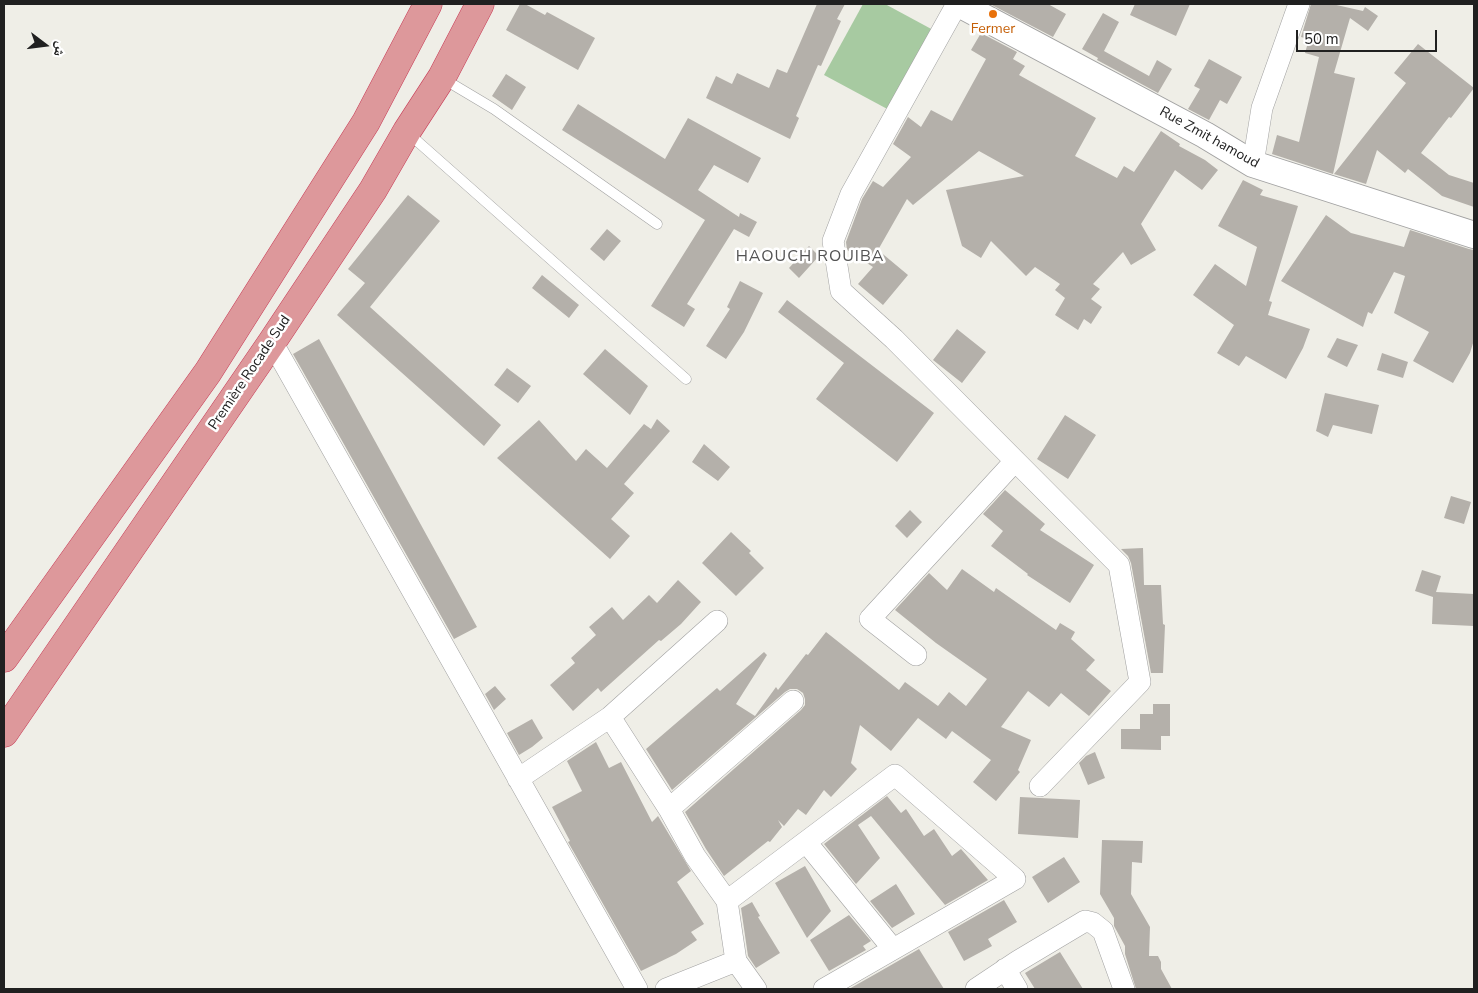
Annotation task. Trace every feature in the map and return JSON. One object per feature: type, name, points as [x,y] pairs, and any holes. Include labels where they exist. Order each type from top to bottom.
[{"type":"highway","points":[[4,658],[208,372],[366,122],[428,4]]},
{"type":"highway","name":"Première Rocade Sud","points":[[4,733],[272,342],[373,190],[407,131],[442,78],[480,4]]},
{"type":"street","name":"Rue Zmit hamoud","points":[[958,4],[1205,135],[1253,164],[1474,235]]},
{"type":"street","points":[[958,4],[851,194],[833,241],[841,291],[894,339],[1119,565],[1140,682],[1040,786]]},
{"type":"street","points":[[1253,164],[1262,108],[1299,4]]},
{"type":"street","points":[[272,342],[637,989]]},
{"type":"street","points":[[916,655],[870,619],[1015,460]]},
{"type":"street","points":[[518,779],[610,717],[717,622]]},
{"type":"street","points":[[669,809],[793,701]]},
{"type":"street","points":[[610,717],[669,809],[695,856],[727,901],[736,961],[756,989]]},
{"type":"street","points":[[727,901],[895,775],[1015,879],[824,989]]},
{"type":"street","points":[[806,842],[894,949]]},
{"type":"street","points":[[976,989],[1005,969],[1086,921],[1093,923],[1102,931],[1124,989]]},
{"type":"street","points":[[666,989],[736,961]]},
{"type":"street","points":[[1005,969],[1017,989]]},
{"type":"lane","points":[[442,78],[494,109],[657,224]]},
{"type":"lane","points":[[407,131],[686,379]]},
{"type":"green space","points":[[863,4],[885,4],[935,31],[891,111],[824,75]]},
{"type":"building","points":[[520,4],[525,4],[545,15],[547,12],[595,38],[578,70],[506,30]]},
{"type":"building","points":[[817,4],[845,4],[837,19],[841,21],[821,66],[818,65],[796,116],[799,118],[790,139],[706,98],[716,76],[732,84],[737,73],[769,88],[777,69],[787,73]]},
{"type":"building","points":[[990,4],[1048,4],[1066,14],[1053,37]]},
{"type":"building","points":[[1135,4],[1190,4],[1176,36],[1130,15]]},
{"type":"building","points":[[1311,4],[1332,4],[1363,11],[1365,7],[1378,16],[1368,31],[1350,18],[1334,73],[1355,78],[1333,174],[1272,154],[1277,135],[1299,142],[1319,57],[1305,53],[1309,39],[1301,37]]},
{"type":"building","points":[[1103,13],[1119,22],[1104,51],[1149,76],[1157,60],[1172,69],[1158,93],[1097,60],[1098,58],[1082,49]]},
{"type":"building","points":[[981,33],[1017,52],[1013,59],[1025,66],[1019,75],[1096,118],[1075,156],[1117,178],[1124,166],[1134,172],[1161,131],[1180,144],[1179,146],[1205,160],[1218,170],[1202,190],[1175,170],[1141,224],[1156,250],[1131,265],[1123,252],[1093,284],[1100,289],[1091,299],[1102,307],[1091,324],[1084,319],[1078,330],[1055,315],[1065,298],[1055,290],[1060,284],[1035,267],[1026,276],[991,241],[981,258],[962,246],[946,190],[1024,176],[979,151],[913,205],[907,199],[878,250],[908,275],[883,305],[858,284],[873,267],[847,250],[846,242],[862,199],[873,181],[883,187],[911,157],[893,144],[908,117],[921,127],[931,110],[952,121],[986,59],[971,50]]},
{"type":"building","points":[[1418,44],[1474,88],[1421,153],[1449,175],[1474,183],[1474,207],[1442,196],[1408,169],[1405,173],[1377,150],[1366,184],[1334,174],[1406,83],[1394,73]]},
{"type":"building","points":[[1209,59],[1242,77],[1227,104],[1220,100],[1209,120],[1188,109],[1200,89],[1194,86]]},
{"type":"building","points":[[506,74],[526,87],[512,110],[492,96]]},
{"type":"building","points":[[578,104],[665,159],[688,118],[761,158],[748,183],[714,165],[698,190],[739,217],[740,213],[757,222],[749,237],[734,229],[687,304],[695,309],[684,327],[651,306],[705,220],[562,130]]},
{"type":"building","points":[[1243,180],[1263,190],[1260,195],[1298,206],[1269,301],[1272,302],[1268,315],[1310,329],[1303,348],[1286,379],[1246,356],[1239,366],[1217,353],[1234,325],[1193,295],[1215,264],[1246,286],[1257,247],[1218,226]]},
{"type":"building","points":[[408,195],[440,221],[370,307],[501,425],[484,446],[337,315],[365,283],[348,269]]},
{"type":"building","points":[[1326,215],[1351,233],[1404,247],[1410,230],[1474,250],[1474,340],[1470,353],[1453,383],[1413,361],[1429,332],[1394,313],[1405,276],[1394,272],[1372,314],[1368,312],[1363,327],[1281,281]]},
{"type":"building","points":[[607,229],[621,241],[604,261],[590,249]]},
{"type":"building","points":[[809,246],[819,256],[799,278],[789,268]]},
{"type":"building","points":[[542,275],[579,305],[569,318],[532,288]]},
{"type":"building","points":[[740,281],[763,293],[744,332],[726,359],[706,346],[730,309],[727,307]]},
{"type":"building","points":[[787,300],[934,413],[897,462],[816,399],[844,363],[778,312]]},
{"type":"building","points":[[957,329],[986,352],[962,383],[933,360]]},
{"type":"building","points":[[1337,338],[1358,345],[1347,367],[1327,357]]},
{"type":"building","points":[[319,339],[477,627],[454,639],[293,354]]},
{"type":"building","points":[[605,349],[648,386],[630,415],[583,374]]},
{"type":"building","points":[[1382,353],[1408,362],[1403,378],[1377,370]]},
{"type":"building","points":[[507,368],[531,386],[518,403],[494,385]]},
{"type":"building","points":[[1325,393],[1379,405],[1372,434],[1333,425],[1328,437],[1316,431]]},
{"type":"building","points":[[1065,415],[1096,435],[1068,479],[1037,459]]},
{"type":"building","points":[[657,419],[670,431],[624,484],[634,493],[611,519],[630,536],[610,559],[497,458],[539,420],[576,461],[586,449],[607,468],[644,424],[651,429]]},
{"type":"building","points":[[704,444],[730,467],[718,481],[692,462]]},
{"type":"building","points":[[1005,490],[1045,524],[1040,530],[1094,565],[1070,603],[1027,575],[991,546],[1003,531],[983,514]]},
{"type":"building","points":[[1451,496],[1471,502],[1464,524],[1444,518]]},
{"type":"building","points":[[910,510],[922,522],[907,538],[895,526]]},
{"type":"building","points":[[731,532],[751,551],[749,553],[764,568],[736,596],[702,563]]},
{"type":"building","points":[[1143,548],[1144,585],[1161,585],[1163,624],[1165,625],[1163,673],[1151,673],[1131,563],[1128,556],[1121,549]]},
{"type":"building","points":[[962,569],[994,592],[996,588],[1056,630],[1060,623],[1075,632],[1071,639],[1095,660],[1086,670],[1111,691],[1089,716],[1061,693],[1049,707],[1028,691],[1001,727],[1031,740],[1018,770],[1020,772],[996,801],[973,782],[991,760],[952,731],[946,739],[918,718],[891,751],[860,725],[851,763],[857,769],[831,797],[824,790],[806,815],[798,809],[784,826],[778,820],[782,827],[770,842],[768,841],[724,876],[685,812],[801,710],[805,705],[803,693],[797,689],[790,689],[785,692],[672,790],[646,749],[717,688],[720,691],[764,652],[767,655],[736,704],[755,716],[776,687],[778,690],[826,632],[899,690],[905,682],[938,706],[949,692],[966,706],[987,679],[936,643],[895,610],[929,573],[947,590]]},
{"type":"building","points":[[1422,570],[1441,576],[1436,592],[1474,594],[1474,626],[1432,624],[1433,597],[1415,591]]},
{"type":"building","points":[[678,580],[701,602],[681,624],[661,641],[659,640],[601,692],[598,688],[573,711],[550,685],[575,663],[571,658],[596,635],[589,627],[612,607],[623,620],[649,595],[657,603]]},
{"type":"building","points":[[495,686],[506,699],[494,710],[485,694]]},
{"type":"building","points":[[1153,704],[1170,704],[1170,736],[1161,736],[1161,750],[1121,749],[1121,729],[1140,729],[1140,714],[1153,714]]},
{"type":"building","points":[[532,719],[543,738],[519,755],[507,733]]},
{"type":"building","points":[[596,742],[609,768],[621,762],[652,822],[658,816],[691,871],[677,882],[704,924],[691,932],[697,940],[676,954],[641,971],[568,842],[570,841],[552,807],[582,791],[567,761]]},
{"type":"building","points":[[1095,752],[1105,778],[1088,785],[1079,763],[1086,756]]},
{"type":"building","points":[[887,796],[901,813],[906,809],[924,836],[934,829],[952,856],[961,849],[988,880],[945,905],[871,816],[858,825],[880,858],[856,884],[824,844]]},
{"type":"building","points":[[1020,797],[1080,800],[1078,838],[1018,834]]},
{"type":"building","points":[[1102,840],[1143,841],[1142,863],[1132,862],[1131,894],[1150,927],[1149,956],[1158,956],[1161,962],[1161,969],[1172,989],[1136,989],[1125,954],[1125,946],[1114,926],[1114,918],[1100,894]]},
{"type":"building","points":[[1064,857],[1080,882],[1048,903],[1032,877]]},
{"type":"building","points":[[805,866],[831,911],[807,938],[775,883]]},
{"type":"building","points":[[896,884],[915,914],[892,928],[870,901]]},
{"type":"building","points":[[1004,900],[1017,922],[988,939],[992,946],[964,961],[948,932]]},
{"type":"building","points":[[752,902],[760,916],[758,917],[780,953],[756,968],[748,956],[741,908]]},
{"type":"building","points":[[849,915],[871,941],[863,946],[866,950],[829,971],[810,940]]},
{"type":"building","points":[[919,949],[944,989],[849,989],[879,972]]},
{"type":"building","points":[[1060,952],[1083,989],[1035,989],[1025,973]]},
{"type":"place","name":"Fermer","points":[[993,14]]},
{"type":"district","name":"HAOUCH ROUIBA","points":[[810,257]]}]
